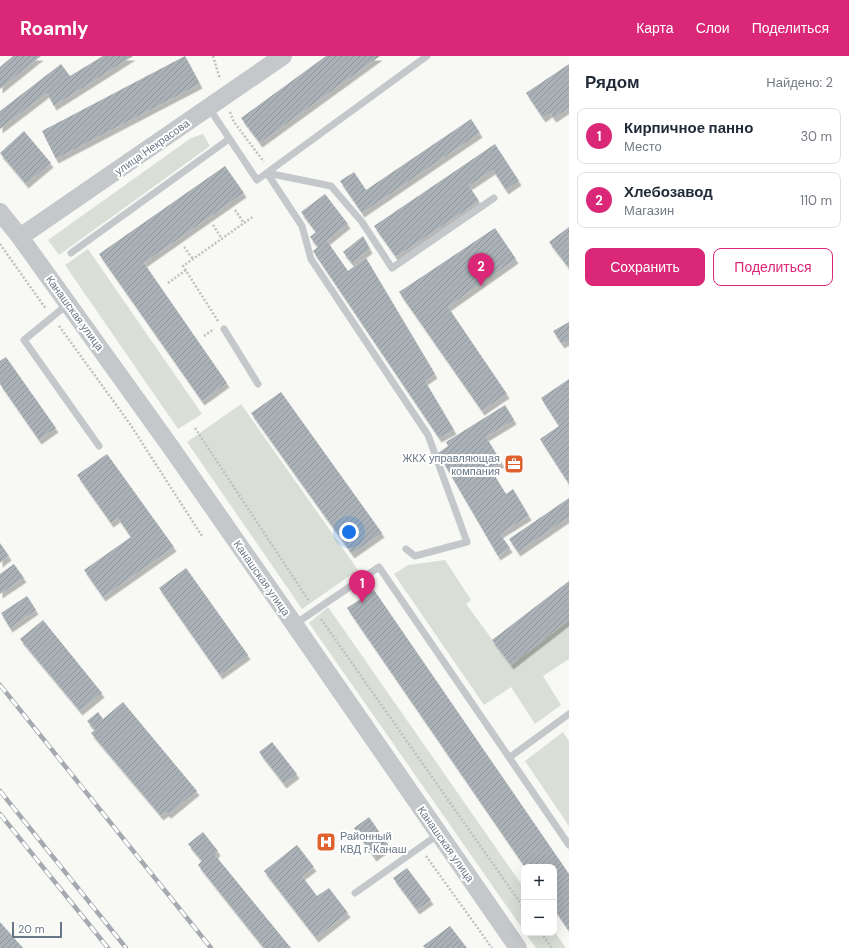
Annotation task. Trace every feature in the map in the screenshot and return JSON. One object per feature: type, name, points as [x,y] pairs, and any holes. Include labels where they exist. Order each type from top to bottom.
[{"type":"street","name":"улица Некрасова","points":[[20,238],[283,56]]},
{"type":"street","name":"Канашская улица","points":[[0,212],[156,426],[518,948]]},
{"type":"lane","points":[[209,107],[257,180],[428,56]]},
{"type":"lane","points":[[71,253],[229,139]]},
{"type":"lane","points":[[269,172],[331,186],[362,222],[392,268],[494,198]]},
{"type":"lane","points":[[269,172],[302,226],[311,259],[428,435],[467,542],[416,556],[406,549]]},
{"type":"lane","points":[[68,304],[24,340],[99,446]]},
{"type":"lane","points":[[224,329],[258,384]]},
{"type":"lane","points":[[294,624],[379,566],[569,845]]},
{"type":"lane","points":[[510,757],[569,714]]},
{"type":"lane","points":[[355,893],[439,834]]},
{"type":"path","points":[[213,56],[224,98],[234,122],[269,172]]},
{"type":"path","points":[[236,210],[244,223]]},
{"type":"path","points":[[224,329],[183,266],[254,216]]},
{"type":"path","points":[[213,226],[222,239]]},
{"type":"path","points":[[0,244],[130,424],[202,536]]},
{"type":"path","points":[[184,247],[193,259]]},
{"type":"path","points":[[168,283],[186,270]]},
{"type":"path","points":[[195,428],[315,610],[521,904]]},
{"type":"path","points":[[420,847],[492,948]]},
{"type":"path","points":[[543,936],[552,948]]},
{"type":"shaded area","points":[[203,134],[210,146],[59,255],[48,240],[191,138]]},
{"type":"shaded area","points":[[88,249],[202,414],[178,429],[65,265]]},
{"type":"shaded area","points":[[241,404],[358,570],[302,609],[187,442]]},
{"type":"shaded area","points":[[445,560],[471,600],[466,604],[511,665],[569,620],[569,659],[543,676],[561,705],[535,724],[511,687],[484,705],[394,574],[408,565]]},
{"type":"shaded area","points":[[328,607],[521,884],[521,927],[309,623]]},
{"type":"shaded area","points":[[563,732],[569,741],[569,826],[525,761]]},
{"type":"shaded area","points":[[557,935],[566,948],[536,948],[527,936]]},
{"type":"building","points":[[13,56],[41,56],[0,89],[0,67]]},
{"type":"building","points":[[103,56],[133,56],[54,106],[47,93],[0,129],[0,111],[61,64],[70,76]]},
{"type":"building","points":[[185,56],[200,84],[56,159],[42,131]]},
{"type":"building","points":[[326,56],[380,56],[260,143],[241,118]]},
{"type":"building","points":[[569,64],[569,108],[554,118],[550,113],[543,118],[526,93]]},
{"type":"building","points":[[471,119],[480,133],[362,213],[340,181],[354,172],[366,190]]},
{"type":"building","points":[[24,131],[51,163],[26,184],[0,153]]},
{"type":"building","points":[[495,144],[519,181],[506,190],[493,170],[469,186],[479,201],[396,257],[374,226]]},
{"type":"building","points":[[225,166],[244,193],[144,263],[227,383],[202,401],[99,254]]},
{"type":"building","points":[[325,194],[348,224],[327,241],[348,271],[366,258],[435,374],[425,381],[454,430],[439,438],[313,251],[318,247],[310,237],[316,232],[301,212]]},
{"type":"building","points":[[569,227],[569,268],[549,242]]},
{"type":"building","points":[[495,228],[516,259],[448,307],[507,394],[482,411],[399,292]]},
{"type":"building","points":[[363,236],[370,249],[352,263],[343,252]]},
{"type":"building","points":[[569,322],[569,340],[562,344],[553,331]]},
{"type":"building","points":[[6,357],[56,428],[39,440],[0,384],[0,361]]},
{"type":"building","points":[[569,379],[569,484],[540,439],[559,426],[541,398]]},
{"type":"building","points":[[281,392],[382,533],[352,554],[251,413]]},
{"type":"building","points":[[505,405],[514,420],[486,437],[502,463],[490,468],[506,494],[513,489],[529,516],[500,534],[510,548],[498,556],[438,453],[448,446],[446,442]]},
{"type":"building","points":[[107,454],[174,547],[103,597],[84,570],[131,537],[118,518],[111,523],[77,475]]},
{"type":"building","points":[[569,498],[569,517],[518,552],[509,539]]},
{"type":"building","points":[[0,543],[9,556],[0,563]]},
{"type":"building","points":[[14,564],[24,578],[0,594],[0,574]]},
{"type":"building","points":[[186,568],[248,655],[220,675],[159,588]]},
{"type":"building","points":[[569,581],[569,620],[511,665],[492,640]]},
{"type":"building","points":[[374,590],[569,874],[569,931],[557,913],[557,864],[523,864],[347,608]]},
{"type":"building","points":[[27,596],[36,610],[10,628],[1,613]]},
{"type":"building","points":[[43,620],[102,693],[80,711],[20,639]]},
{"type":"building","points":[[123,702],[197,791],[169,814],[166,812],[161,816],[91,733],[95,730],[87,721],[98,712],[103,719]]},
{"type":"building","points":[[272,742],[297,774],[284,784],[259,752]]},
{"type":"building","points":[[369,817],[389,846],[374,857],[354,828]]},
{"type":"building","points":[[203,832],[218,851],[215,855],[291,948],[264,948],[198,865],[202,861],[188,844]]},
{"type":"building","points":[[297,845],[314,867],[302,876],[317,896],[329,888],[348,913],[316,938],[264,871]]},
{"type":"building","points":[[407,868],[431,900],[417,910],[393,878]]},
{"type":"building","points":[[0,922],[23,948],[0,948]]},
{"type":"building","points":[[450,926],[467,948],[425,948],[423,946]]},
{"type":"railway","points":[[0,685],[211,948]]},
{"type":"railway","points":[[0,791],[126,948]]},
{"type":"railway","points":[[0,814],[108,948]]},
{"type":"place","name":"Хлебозавод","points":[[481,286]]},
{"type":"place","name":"ЖКХ управляющая компания","points":[[514,464]]},
{"type":"place","name":"Кирпичное панно","points":[[362,603]]},
{"type":"place","name":"Районный КВД г. Канаш","points":[[326,842]]}]
